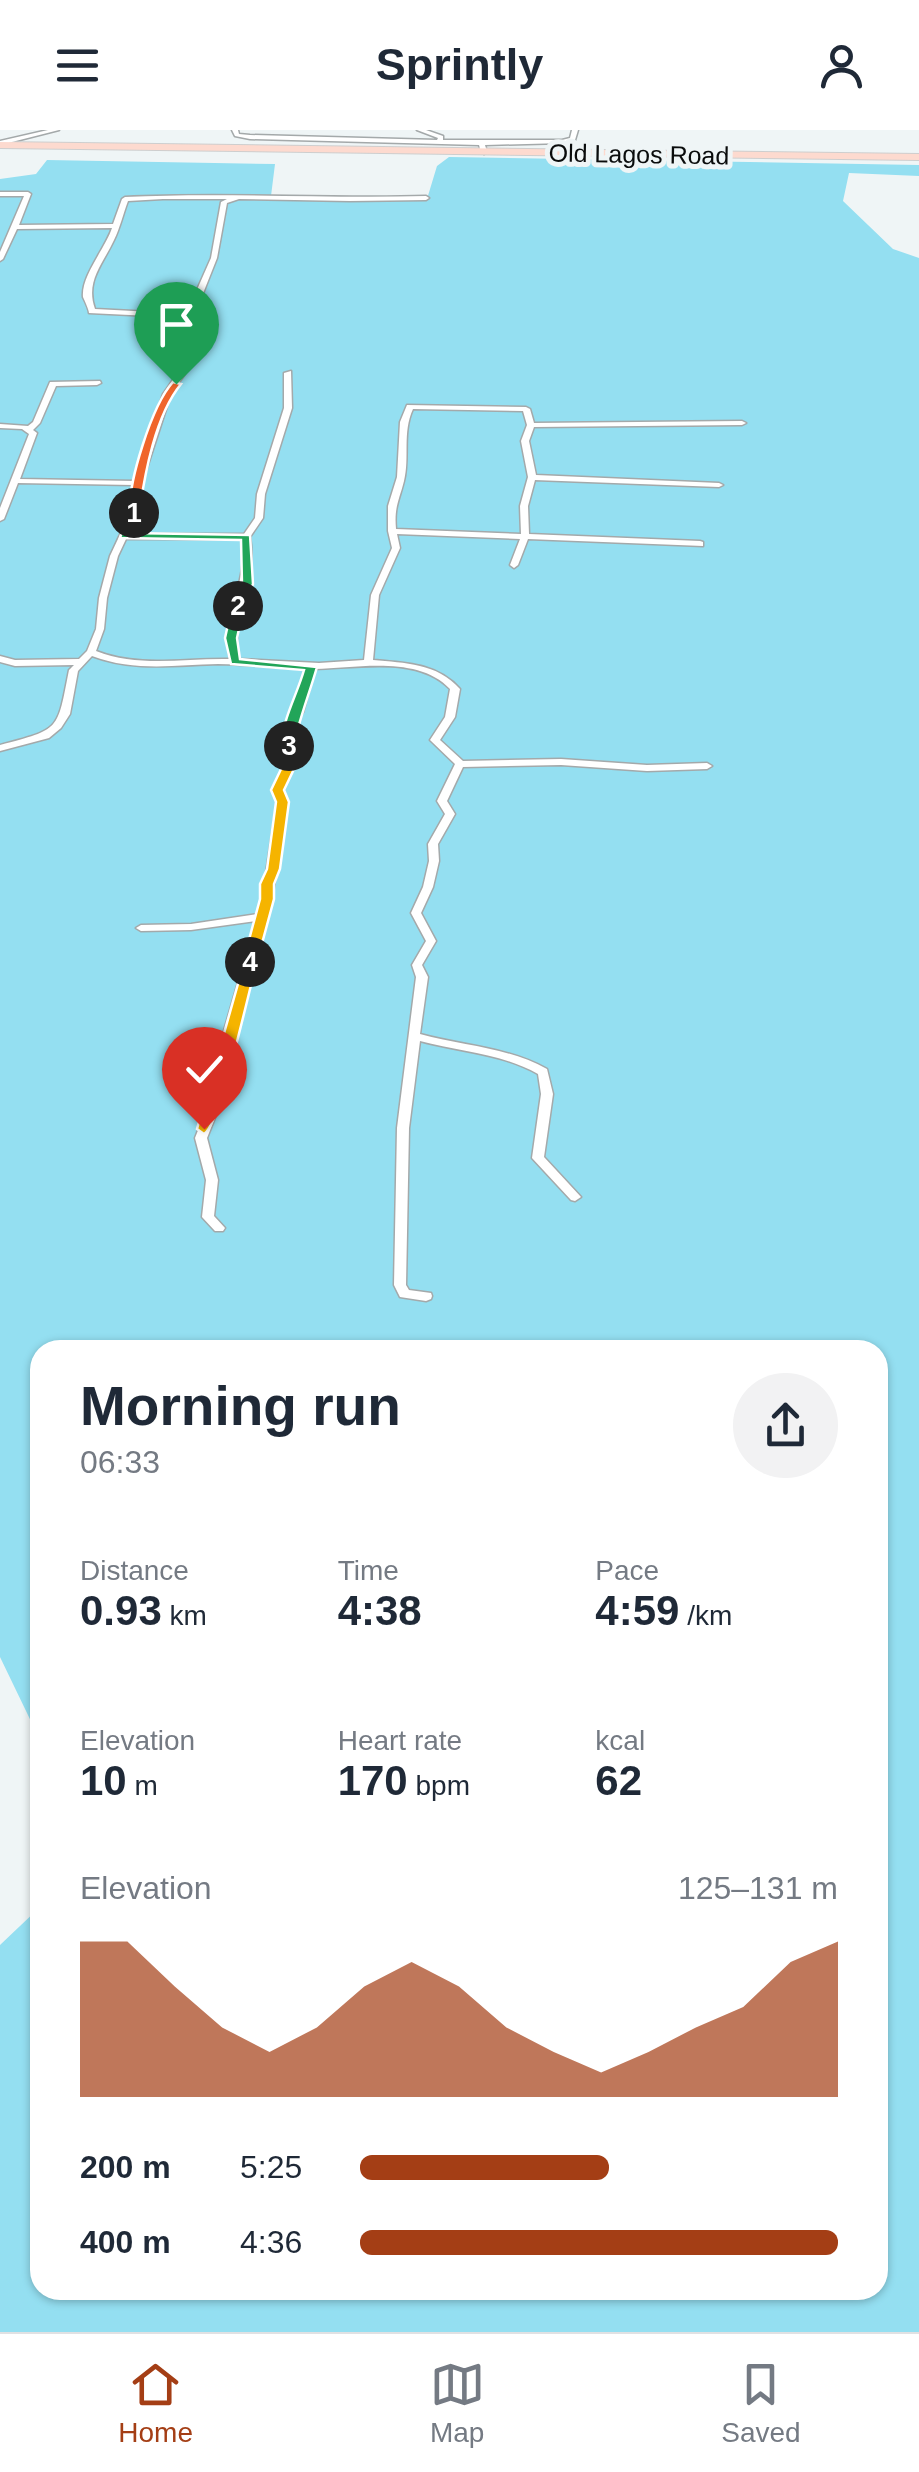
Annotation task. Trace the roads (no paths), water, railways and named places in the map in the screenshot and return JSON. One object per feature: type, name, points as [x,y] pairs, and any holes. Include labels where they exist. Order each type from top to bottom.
[{"type":"main road","name":"Old Lagos Road","points":[[0,144],[483,147],[919,157]]},
{"type":"street","points":[[0,144],[56,130]]},
{"type":"street","points":[[235,130],[250,137],[440,142],[483,147],[562,142],[573,138],[575,130]]},
{"type":"street","points":[[420,130],[441,137],[440,142]]},
{"type":"street","points":[[0,194],[28,194],[4,243],[1,262]]},
{"type":"street","points":[[0,748],[46,736],[65,714],[74,670],[91,652],[100,629],[114,556],[136,507],[138,483],[167,394],[181,374],[180,355],[214,258],[224,202],[236,198]]},
{"type":"street","points":[[194,316],[92,310],[87,297],[90,280],[111,240],[125,199],[336,202],[426,198]]},
{"type":"street","points":[[15,226],[114,226]]},
{"type":"street","points":[[235,662],[231,638],[247,584],[246,537],[259,518],[260,494],[288,408],[288,373]]},
{"type":"street","points":[[28,430],[36,423],[53,384],[97,383]]},
{"type":"street","points":[[368,662],[375,595],[396,548],[392,504],[401,480],[405,412],[410,407],[522,408],[531,425]]},
{"type":"street","points":[[531,425],[742,423]]},
{"type":"street","points":[[514,564],[524,536],[524,506],[532,478],[524,441],[531,425]]},
{"type":"street","points":[[0,426],[32,432],[0,519]]},
{"type":"street","points":[[532,478],[720,485]]},
{"type":"street","points":[[14,481],[138,483]]},
{"type":"street","points":[[392,531],[700,544]]},
{"type":"street","points":[[124,536],[246,537]]},
{"type":"street","points":[[91,652],[126,664],[235,662],[311,667],[368,662],[446,676],[455,689],[454,703],[435,740],[460,764],[708,766]]},
{"type":"street","points":[[0,659],[15,663],[82,662]]},
{"type":"street","points":[[219,1228],[208,1217],[212,1180],[201,1138],[216,1100],[274,869],[282,802],[277,790],[290,756],[288,730],[298,712],[311,667]]},
{"type":"street","points":[[426,1296],[405,1294],[400,1285],[403,1128],[422,977],[417,965],[430,941],[416,912],[428,888],[434,861],[432,844],[450,814],[442,801],[460,764]]},
{"type":"street","points":[[141,928],[191,927],[259,917]]},
{"type":"street","points":[[414,1036],[524,1060],[542,1072],[547,1094],[538,1158],[575,1198]]}]
